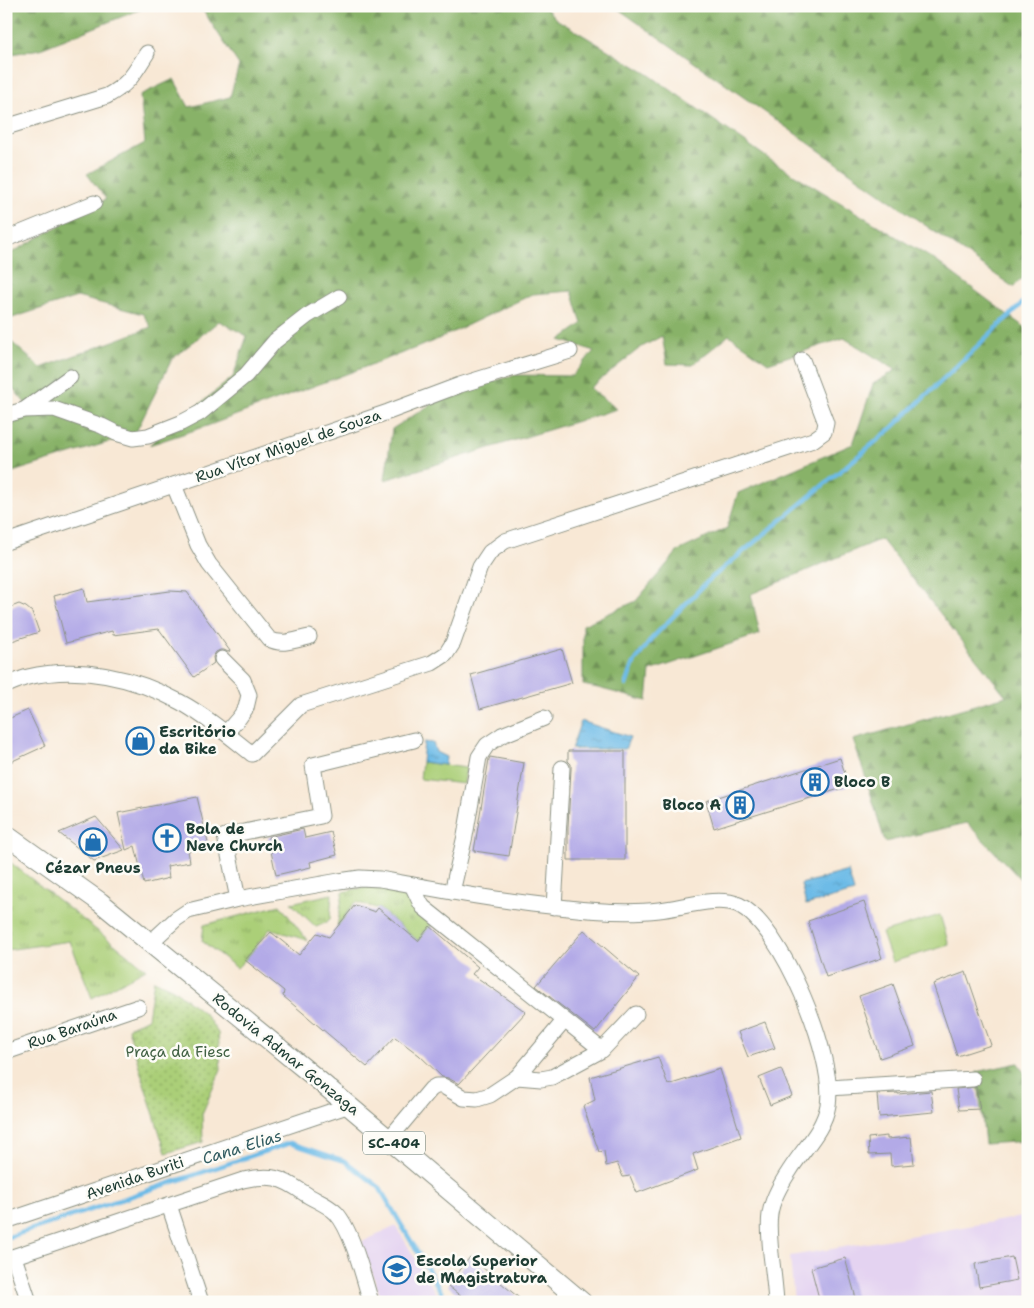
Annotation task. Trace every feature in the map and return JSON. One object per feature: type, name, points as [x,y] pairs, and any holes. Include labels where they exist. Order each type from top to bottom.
[{"type":"main road","name":"Rodovia Admar Gonzaga","points":[[6,835],[100,902],[350,1105],[582,1302]]},
{"type":"street","points":[[6,127],[107,96],[120,89],[131,79],[147,54]]},
{"type":"street","points":[[6,239],[94,203]]},
{"type":"street","points":[[6,415],[24,410],[54,409],[125,436],[133,438],[148,436],[200,413],[246,376],[275,341],[306,316],[339,297]]},
{"type":"street","name":"Rua Vítor Miguel de Souza","points":[[6,542],[379,415],[460,385],[570,351]]},
{"type":"street","points":[[6,685],[49,673],[88,672],[151,687],[181,702],[209,720],[252,754],[301,705],[432,663],[446,654],[453,643],[480,567],[490,552],[504,541],[813,440],[819,436],[824,432],[826,424],[802,360]]},
{"type":"street","points":[[24,410],[70,377]]},
{"type":"street","points":[[174,485],[198,545],[209,564],[269,639],[275,643],[283,643],[309,637]]},
{"type":"street","points":[[222,659],[243,680],[249,695],[246,708],[240,718],[226,733]]},
{"type":"street","points":[[452,892],[465,836],[479,757],[487,745],[502,736],[544,718]]},
{"type":"street","points":[[238,899],[225,836],[321,816],[313,765],[414,740]]},
{"type":"street","points":[[554,907],[562,768]]},
{"type":"street","points":[[150,943],[176,919],[188,911],[238,899],[360,878],[380,879],[518,903],[598,911],[629,912],[659,910],[722,902],[738,905],[750,913],[769,935],[803,995],[816,1032],[829,1088],[825,1117],[817,1132],[789,1170],[770,1212],[768,1227],[776,1302]]},
{"type":"street","points":[[412,885],[423,907],[602,1050]]},
{"type":"street","name":"Rua Baraúna","points":[[6,1052],[138,1007]]},
{"type":"street","points":[[517,1077],[540,1079],[552,1077],[602,1050],[636,1014]]},
{"type":"street","points":[[389,1139],[431,1089],[436,1086],[443,1086],[464,1098],[477,1099],[490,1095],[517,1077],[564,1021]]},
{"type":"street","points":[[829,1088],[973,1079]]},
{"type":"street","name":"Avenida Buriti","points":[[6,1222],[350,1105]]},
{"type":"street","points":[[29,1302],[10,1258],[243,1180],[255,1177],[268,1177],[282,1179],[329,1207],[337,1214],[345,1226],[372,1302]]},
{"type":"street","points":[[169,1205],[201,1302]]},
{"type":"shaded area","points":[[1028,1216],[1028,1302],[794,1302],[790,1256]]},
{"type":"shaded area","name":"Escola Superior de Magistratura","points":[[396,1226],[442,1302],[382,1302],[362,1242]]},
{"type":"green space","points":[[6,6],[149,6],[40,49],[6,55]]},
{"type":"green space","points":[[200,6],[544,6],[556,19],[648,74],[772,161],[936,261],[1028,330],[1028,887],[967,823],[885,842],[853,740],[1006,696],[881,539],[751,594],[760,634],[650,671],[647,701],[583,685],[583,625],[636,601],[678,551],[727,528],[738,493],[853,444],[873,384],[896,370],[844,338],[768,363],[729,335],[692,365],[667,364],[662,336],[640,348],[590,388],[617,409],[385,480],[392,429],[449,393],[516,375],[572,376],[594,351],[560,340],[582,324],[572,291],[533,294],[432,342],[207,426],[149,445],[233,377],[247,336],[219,321],[172,359],[135,434],[6,474],[6,422],[31,410],[6,380],[6,339],[41,368],[151,327],[143,314],[77,297],[6,320],[6,256],[106,199],[87,174],[145,143],[140,95],[174,79],[189,107],[230,97],[239,65]]},
{"type":"green space","points":[[614,6],[1028,6],[1028,273],[1013,287]]},
{"type":"green space","points":[[422,762],[466,768],[464,784],[420,779]]},
{"type":"green space","points":[[6,859],[146,969],[92,998],[70,941],[6,950]]},
{"type":"green space","points":[[365,887],[385,890],[412,901],[436,920],[418,941],[380,909],[355,902],[337,927],[343,892]]},
{"type":"green space","points":[[332,894],[330,919],[316,927],[291,903]]},
{"type":"green space","points":[[280,905],[307,940],[270,929],[237,968],[202,941],[204,925]]},
{"type":"green space","points":[[940,915],[949,945],[892,962],[882,933]]},
{"type":"green space","name":"Praça da Fiesc","points":[[154,980],[173,989],[205,1014],[218,1033],[221,1069],[202,1114],[203,1142],[166,1153],[128,1028],[148,1018]]},
{"type":"green space","points":[[1018,1063],[1028,1079],[1028,1141],[985,1144],[977,1072]]},
{"type":"water","points":[[581,721],[630,737],[625,749],[571,749]]},
{"type":"water","points":[[424,742],[433,743],[436,752],[446,757],[445,765],[422,762]]},
{"type":"water","points":[[848,871],[854,892],[806,905],[801,884]]},
{"type":"building","points":[[84,588],[87,602],[170,591],[187,592],[230,651],[220,650],[216,652],[213,657],[214,663],[194,677],[159,629],[113,635],[112,631],[66,643],[54,596]]},
{"type":"building","points":[[19,604],[32,612],[39,632],[6,643],[6,609]]},
{"type":"building","points":[[562,649],[572,683],[480,709],[471,675]]},
{"type":"building","points":[[28,710],[45,746],[6,764],[6,720]]},
{"type":"building","points":[[568,751],[625,751],[625,860],[568,860],[571,764],[568,761]]},
{"type":"building","points":[[490,757],[524,763],[509,856],[474,851]]},
{"type":"building","points":[[840,758],[849,786],[714,828],[706,801]]},
{"type":"building","name":"Bola de Neve Church","points":[[197,797],[209,847],[188,851],[190,862],[167,866],[169,878],[144,884],[135,846],[126,850],[118,813]]},
{"type":"building","name":"Cézar Pneus","points":[[96,817],[124,850],[94,861],[59,833]]},
{"type":"building","points":[[303,829],[305,838],[331,832],[337,855],[310,862],[311,867],[276,875],[268,837]]},
{"type":"building","points":[[864,902],[882,958],[826,977],[808,921]]},
{"type":"building","points":[[355,905],[375,912],[378,908],[418,941],[430,926],[478,967],[472,974],[526,1012],[459,1084],[442,1077],[419,1055],[395,1037],[367,1067],[283,996],[284,991],[245,960],[271,932],[299,955],[317,933],[329,937]]},
{"type":"building","points":[[584,930],[639,977],[595,1032],[536,986]]},
{"type":"building","points":[[966,972],[991,1045],[957,1056],[933,984]]},
{"type":"building","points":[[893,984],[915,1046],[880,1058],[859,996]]},
{"type":"building","points":[[765,1022],[775,1048],[748,1057],[738,1032]]},
{"type":"building","points":[[658,1057],[668,1085],[720,1069],[741,1137],[693,1154],[698,1170],[637,1193],[630,1176],[623,1177],[617,1163],[606,1166],[604,1151],[599,1152],[583,1106],[595,1100],[590,1077]]},
{"type":"building","points":[[781,1069],[792,1096],[770,1105],[759,1078]]},
{"type":"building","points":[[976,1087],[980,1109],[959,1110],[956,1089]]},
{"type":"building","points":[[931,1091],[934,1112],[879,1117],[877,1094]]},
{"type":"building","points":[[887,1136],[887,1139],[911,1137],[914,1164],[891,1166],[890,1154],[869,1155],[868,1138]]},
{"type":"building","points":[[470,1257],[524,1302],[468,1302],[448,1286]]},
{"type":"building","points":[[1012,1257],[1017,1280],[979,1287],[975,1264]]},
{"type":"building","points":[[845,1258],[857,1302],[820,1302],[811,1268]]},
{"type":"waterway","points":[[626,685],[634,663],[653,637],[709,580],[892,428],[1028,298]]},
{"type":"waterway","name":"Cana Elias","points":[[6,1238],[290,1143],[345,1161],[379,1187],[443,1295],[450,1302]]},
{"type":"place","name":"Escritório da Bike","points":[[140,741]]},
{"type":"place","name":"Bloco B","points":[[815,782]]},
{"type":"place","name":"Bloco A","points":[[740,805]]},
{"type":"place","name":"Bola de Neve Church","points":[[167,838]]},
{"type":"place","name":"Cézar Pneus","points":[[93,842]]},
{"type":"place","name":"Escola Superior de Magistratura","points":[[397,1270]]}]
